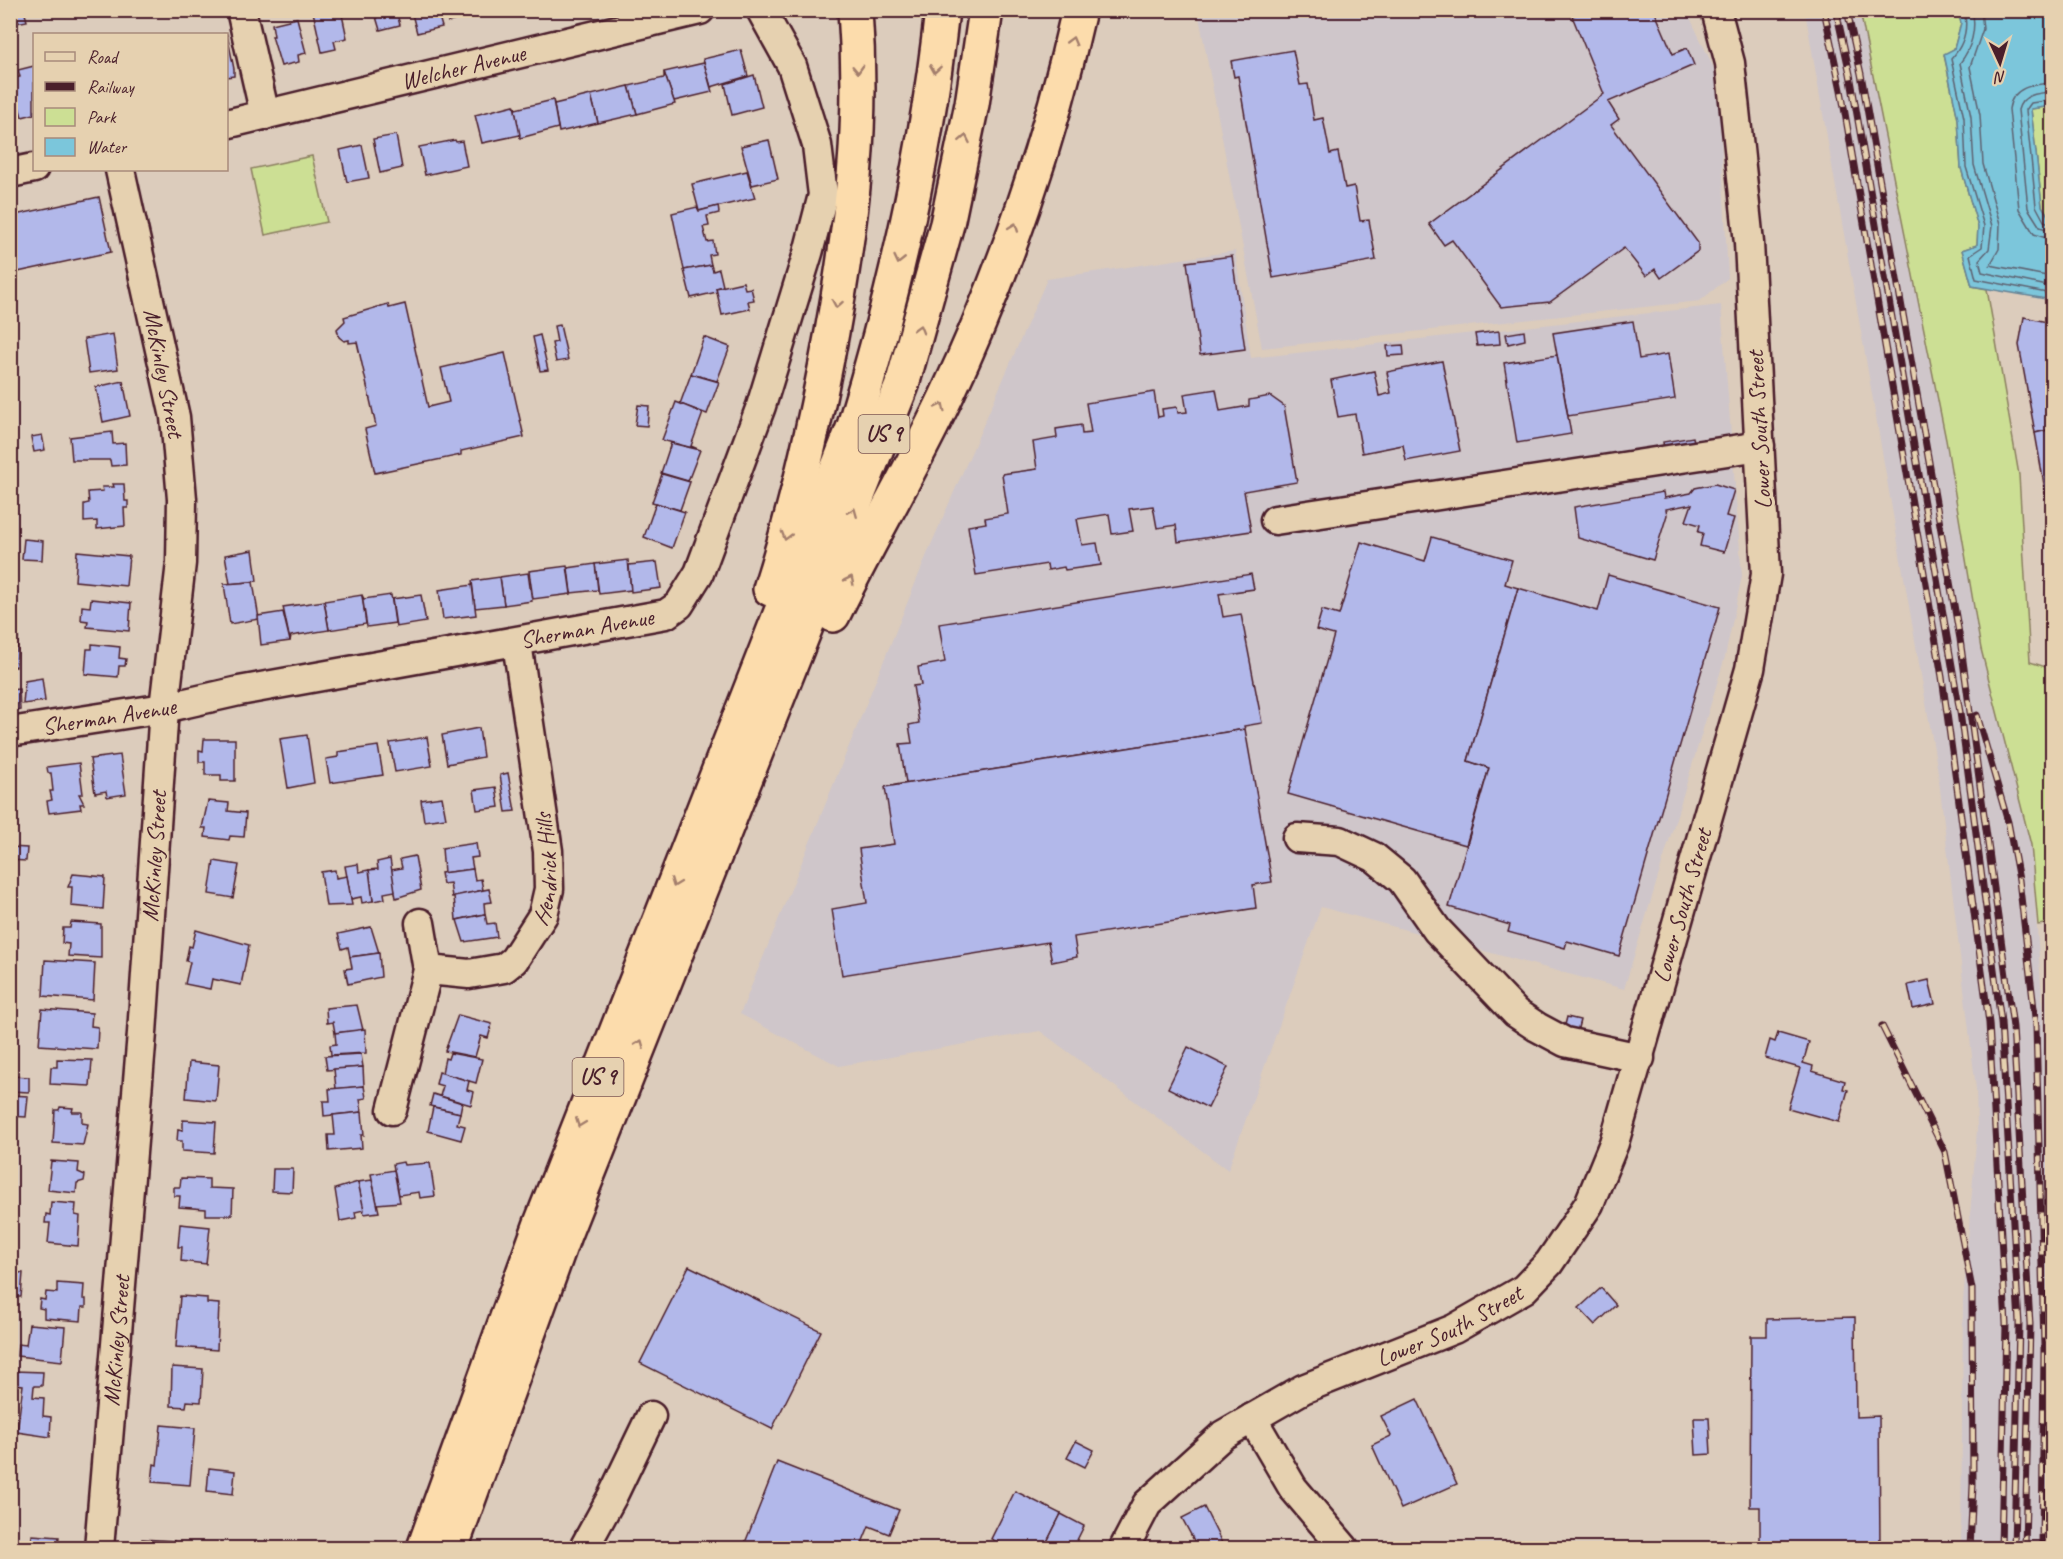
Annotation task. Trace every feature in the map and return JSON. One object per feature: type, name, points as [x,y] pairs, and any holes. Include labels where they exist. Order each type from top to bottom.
[{"type":"highway","points":[[709,834],[796,501],[826,363],[855,188],[859,87],[855,10]]},
{"type":"highway","name":"US 9","points":[[451,1548],[709,834],[836,477],[870,374],[909,218],[929,108],[942,10]]},
{"type":"highway","name":"US 9","points":[[424,1548],[502,1326],[709,834],[902,385],[947,224],[972,104],[986,10]]},
{"type":"highway","points":[[709,834],[854,571],[951,385],[1027,194],[1079,10]]},
{"type":"highway","points":[[468,1548],[564,1235]]},
{"type":"highway","points":[[404,1548],[502,1326]]},
{"type":"street","points":[[241,10],[265,115]]},
{"type":"street","name":"Welcher Avenue","points":[[228,124],[700,10]]},
{"type":"street","name":"Sherman Avenue","points":[[10,732],[164,708],[239,691],[517,643],[666,614],[679,605],[699,573],[761,406],[808,253],[823,195],[817,145],[792,66],[761,10]]},
{"type":"street","name":"Lower South Street","points":[[1124,1548],[1147,1504],[1223,1435],[1303,1389],[1454,1329],[1524,1289],[1549,1263],[1589,1204],[1614,1143],[1750,669],[1766,574],[1748,232],[1730,63],[1716,10]]},
{"type":"street","points":[[10,173],[33,168]]},
{"type":"street","name":"McKinley Street","points":[[99,1548],[142,1034],[164,708],[181,563],[180,456],[175,417],[120,171]]},
{"type":"street","points":[[1275,520],[1760,446]]},
{"type":"street","name":"Hendrick Hills","points":[[428,970],[469,974],[504,968],[514,960],[543,915],[549,889],[548,851],[517,643]]},
{"type":"street","points":[[1297,838],[1340,841],[1374,857],[1402,880],[1437,930],[1516,1013],[1537,1027],[1565,1042],[1640,1058]]},
{"type":"street","points":[[392,1110],[428,970],[420,922]]},
{"type":"street","points":[[584,1548],[613,1495],[651,1416]]},
{"type":"street","points":[[1252,1418],[1293,1488],[1344,1548]]},
{"type":"shaded area","points":[[1198,11],[1687,11],[1718,77],[1728,278],[1700,301],[1262,348]]},
{"type":"shaded area","points":[[1805,11],[1860,11],[1946,440],[1981,649],[2031,845],[2052,1139],[2052,1548],[1961,1548],[1963,1301],[1977,1130],[1976,1089],[1938,772]]},
{"type":"shaded area","points":[[1235,251],[1251,358],[1721,305],[1742,576],[1725,657],[1624,989],[1321,907],[1228,1170],[1040,1031],[839,1066],[740,1014],[930,547],[1047,279]]},
{"type":"green space","points":[[1860,11],[1958,11],[1961,23],[1954,49],[1944,55],[1958,119],[1961,168],[1978,227],[1977,245],[1962,250],[1972,286],[1987,289],[2019,475],[2030,662],[2052,669],[2052,923],[2038,925],[2031,845],[1981,649],[1946,440]]},
{"type":"green space","points":[[2052,106],[2052,218],[2042,206],[2031,109]]},
{"type":"green space","points":[[312,156],[327,222],[265,235],[251,169]]},
{"type":"water","points":[[1958,11],[2052,11],[2052,106],[2031,109],[2042,206],[2052,218],[2052,300],[1972,286],[1962,250],[1977,245],[1978,227],[1961,168],[1958,119],[1944,54],[1954,49],[1961,23]]},
{"type":"building","points":[[10,10],[24,10],[27,21],[10,24]]},
{"type":"building","points":[[341,10],[347,38],[334,41],[336,49],[322,52],[313,12]]},
{"type":"building","points":[[374,10],[396,10],[400,25],[380,30]]},
{"type":"building","points":[[411,10],[437,10],[442,27],[417,33]]},
{"type":"building","points":[[446,10],[471,10],[472,16],[448,22]]},
{"type":"building","points":[[1586,10],[1654,10],[1673,54],[1687,48],[1694,65],[1608,102],[1619,119],[1611,125],[1698,243],[1698,251],[1661,278],[1655,269],[1646,276],[1624,248],[1550,302],[1501,307],[1452,240],[1444,245],[1429,224],[1604,94],[1572,16]]},
{"type":"building","points":[[297,18],[306,53],[298,55],[299,62],[281,66],[272,36],[274,36],[272,24]]},
{"type":"building","points":[[228,39],[234,69],[234,76],[228,77]]},
{"type":"building","points":[[741,50],[748,76],[711,87],[703,59]]},
{"type":"building","points":[[1293,50],[1300,85],[1308,84],[1314,120],[1323,118],[1330,154],[1338,152],[1345,188],[1354,186],[1360,221],[1369,220],[1376,260],[1273,278],[1238,76],[1234,77],[1231,61]]},
{"type":"building","points":[[704,63],[712,92],[674,101],[664,72]]},
{"type":"building","points":[[33,66],[33,114],[22,117],[15,92],[10,93],[10,79],[20,77],[18,70]]},
{"type":"building","points":[[664,72],[675,104],[637,114],[629,86],[664,78]]},
{"type":"building","points":[[754,75],[762,107],[732,115],[725,84]]},
{"type":"building","points":[[629,86],[637,114],[598,123],[591,95]]},
{"type":"building","points":[[591,95],[598,123],[559,132],[553,100],[554,104]]},
{"type":"building","points":[[553,100],[558,128],[520,138],[514,105],[516,109]]},
{"type":"building","points":[[514,105],[520,135],[482,143],[475,115]]},
{"type":"building","points":[[396,135],[402,168],[380,173],[373,139]]},
{"type":"building","points":[[455,140],[456,142],[462,141],[467,166],[425,175],[419,147]]},
{"type":"building","points":[[769,140],[778,179],[752,185],[741,146]]},
{"type":"building","points":[[362,145],[369,178],[347,182],[340,150]]},
{"type":"building","points":[[747,171],[755,198],[699,211],[692,184]]},
{"type":"building","points":[[99,197],[111,252],[13,273],[10,216]]},
{"type":"building","points":[[718,206],[719,213],[707,216],[709,226],[703,227],[707,242],[713,241],[715,254],[709,255],[711,265],[684,270],[672,213],[697,207],[699,211]]},
{"type":"building","points":[[1232,256],[1245,349],[1200,355],[1187,262]]},
{"type":"building","points":[[711,265],[713,271],[719,269],[723,286],[716,288],[717,292],[691,298],[684,270]]},
{"type":"building","points":[[743,282],[745,289],[751,288],[754,300],[748,301],[750,309],[722,315],[716,288]]},
{"type":"building","points":[[388,304],[389,308],[405,304],[428,407],[449,402],[441,368],[505,353],[524,437],[461,451],[461,455],[375,473],[365,429],[376,426],[357,342],[344,341],[339,337],[337,329],[345,321],[344,317]]},
{"type":"building","points":[[2024,317],[2052,323],[2052,429],[2035,433],[2019,345]]},
{"type":"building","points":[[1633,321],[1639,359],[1668,354],[1675,399],[1568,416],[1553,333]]},
{"type":"building","points":[[560,325],[568,360],[556,362],[552,343],[557,342],[554,326]]},
{"type":"building","points":[[1499,331],[1500,344],[1477,346],[1475,334]]},
{"type":"building","points":[[1524,331],[1525,340],[1508,344],[1506,334]]},
{"type":"building","points":[[113,334],[118,369],[89,373],[84,339]]},
{"type":"building","points":[[540,335],[548,370],[540,371],[533,337]]},
{"type":"building","points":[[704,337],[730,347],[717,381],[691,374]]},
{"type":"building","points":[[1403,345],[1404,355],[1388,356],[1387,346]]},
{"type":"building","points":[[1557,355],[1571,434],[1517,443],[1504,363]]},
{"type":"building","points":[[1442,361],[1460,451],[1406,461],[1403,445],[1362,453],[1355,414],[1338,417],[1331,380],[1374,371],[1379,396],[1391,393],[1387,372]]},
{"type":"building","points":[[691,374],[719,382],[707,414],[680,404]]},
{"type":"building","points":[[123,381],[130,416],[103,422],[96,387]]},
{"type":"building","points":[[1216,389],[1220,411],[1249,406],[1249,400],[1270,396],[1284,406],[1297,482],[1244,491],[1251,531],[1178,542],[1176,525],[1157,528],[1153,506],[1129,509],[1133,531],[1112,534],[1109,514],[1077,519],[1082,545],[1097,543],[1101,565],[1048,570],[1047,564],[976,575],[968,526],[986,523],[985,518],[1008,514],[1002,474],[1037,469],[1033,442],[1057,438],[1056,429],[1081,425],[1082,434],[1091,433],[1086,403],[1154,392],[1158,417],[1163,416],[1162,409],[1177,407],[1178,413],[1187,412],[1184,394]]},
{"type":"building","points":[[676,402],[703,413],[691,446],[700,450],[662,440]]},
{"type":"building","points":[[638,405],[649,406],[647,426],[635,425]]},
{"type":"building","points":[[2052,429],[2052,530],[2035,433]]},
{"type":"building","points":[[112,432],[113,444],[125,443],[126,465],[111,466],[110,460],[72,460],[70,437]]},
{"type":"building","points":[[42,435],[45,450],[34,452],[31,437]]},
{"type":"building","points":[[1693,437],[1696,451],[1665,456],[1663,442]]},
{"type":"building","points":[[671,443],[700,450],[688,481],[661,473]]},
{"type":"building","points":[[662,474],[690,482],[680,510],[652,502]]},
{"type":"building","points":[[113,484],[124,484],[125,501],[128,501],[128,508],[124,508],[125,526],[97,529],[97,521],[84,522],[84,504],[89,503],[88,492],[103,491],[102,487],[114,487]]},
{"type":"building","points":[[1715,484],[1734,490],[1726,516],[1734,518],[1724,552],[1700,546],[1703,533],[1698,532],[1700,525],[1686,521],[1692,504],[1666,509],[1667,515],[1653,560],[1578,538],[1574,507],[1663,492],[1664,498],[1691,493],[1695,488]]},
{"type":"building","points":[[656,503],[685,512],[672,548],[644,537]]},
{"type":"building","points":[[1432,537],[1512,560],[1505,584],[1518,588],[1468,761],[1489,768],[1466,845],[1288,794],[1334,635],[1316,630],[1322,610],[1339,615],[1361,542],[1425,561]]},
{"type":"building","points":[[24,539],[43,541],[42,560],[22,559]]},
{"type":"building","points":[[253,550],[257,581],[230,584],[225,555]]},
{"type":"building","points":[[77,551],[129,556],[126,586],[75,581]]},
{"type":"building","points":[[628,560],[631,590],[599,594],[595,564]]},
{"type":"building","points":[[657,562],[661,588],[631,592],[629,565]]},
{"type":"building","points":[[595,564],[598,590],[571,593],[568,568]]},
{"type":"building","points":[[567,566],[571,594],[533,599],[529,571]]},
{"type":"building","points":[[528,573],[532,601],[504,605],[500,577]]},
{"type":"building","points":[[1251,574],[1254,589],[1219,594],[1223,617],[1241,614],[1262,723],[1244,726],[1245,729],[885,787],[906,783],[900,744],[912,743],[909,725],[919,723],[913,686],[921,685],[918,667],[945,662],[939,624]]},
{"type":"building","points":[[1608,575],[1720,607],[1619,956],[1567,941],[1565,948],[1508,932],[1510,925],[1449,907],[1489,768],[1468,761],[1518,588],[1598,611]]},
{"type":"building","points":[[500,577],[504,605],[475,608],[472,581]]},
{"type":"building","points":[[253,582],[259,619],[230,624],[224,584]]},
{"type":"building","points":[[472,585],[476,615],[443,619],[439,590]]},
{"type":"building","points":[[362,595],[366,624],[329,630],[324,601]]},
{"type":"building","points":[[362,595],[364,599],[391,595],[395,623],[367,627]]},
{"type":"building","points":[[421,595],[426,622],[396,627],[392,599]]},
{"type":"building","points":[[91,599],[131,603],[129,631],[87,627],[88,621],[81,620],[82,606],[90,607]]},
{"type":"building","points":[[324,601],[329,630],[291,636],[290,641],[283,607]]},
{"type":"building","points":[[283,612],[290,641],[261,645],[258,616]]},
{"type":"building","points":[[10,636],[18,636],[16,667],[10,666]]},
{"type":"building","points":[[92,644],[120,647],[119,658],[126,659],[125,666],[119,666],[118,677],[85,674],[87,649],[92,649]]},
{"type":"building","points":[[42,678],[45,701],[23,704],[25,681]]},
{"type":"building","points":[[19,689],[20,710],[10,710],[10,690]]},
{"type":"building","points":[[479,728],[483,757],[447,764],[442,735]]},
{"type":"building","points":[[1245,729],[1272,882],[1253,885],[1256,908],[1074,937],[1077,957],[1052,962],[1048,942],[842,975],[832,909],[867,903],[859,849],[894,844],[885,787]]},
{"type":"building","points":[[307,735],[314,783],[288,788],[280,739]]},
{"type":"building","points":[[427,737],[432,766],[395,772],[390,743]]},
{"type":"building","points":[[204,739],[235,739],[235,781],[221,781],[221,775],[205,775],[205,762],[199,762],[199,750],[203,751]]},
{"type":"building","points":[[378,746],[383,775],[330,783],[326,759],[338,757],[338,752]]},
{"type":"building","points":[[120,755],[126,794],[107,797],[106,791],[95,793],[90,759]]},
{"type":"building","points":[[79,763],[83,794],[79,794],[84,804],[80,804],[81,809],[49,813],[47,801],[52,800],[50,791],[53,791],[51,773],[48,773],[47,767]]},
{"type":"building","points":[[508,773],[515,811],[506,812],[500,775]]},
{"type":"building","points":[[496,787],[499,807],[477,810],[474,790]]},
{"type":"building","points":[[442,797],[446,818],[424,821],[421,800]]},
{"type":"building","points":[[208,801],[229,803],[228,811],[246,813],[244,837],[230,836],[229,840],[205,837],[206,828],[202,828]]},
{"type":"building","points":[[476,843],[478,857],[471,858],[473,869],[444,873],[442,848]]},
{"type":"building","points":[[10,847],[27,848],[26,861],[10,860]]},
{"type":"building","points":[[415,856],[421,890],[396,898],[391,870],[402,868],[400,859]]},
{"type":"building","points":[[390,859],[395,891],[384,893],[385,899],[373,901],[369,870],[378,869],[377,862]]},
{"type":"building","points":[[214,861],[239,865],[233,898],[209,894]]},
{"type":"building","points":[[358,864],[359,872],[369,870],[373,901],[362,903],[361,897],[351,899],[345,866]]},
{"type":"building","points":[[473,869],[475,880],[481,879],[483,890],[452,897],[450,883],[443,884],[441,873]]},
{"type":"building","points":[[335,870],[336,878],[347,876],[352,905],[326,906],[321,872]]},
{"type":"building","points":[[73,874],[105,877],[103,909],[71,906],[72,887],[68,887]]},
{"type":"building","points":[[489,889],[492,902],[484,903],[485,914],[456,920],[454,896]]},
{"type":"building","points":[[485,914],[487,924],[495,923],[497,937],[464,942],[457,920]]},
{"type":"building","points":[[71,922],[101,924],[101,958],[68,956],[69,944],[62,943],[63,928],[70,928]]},
{"type":"building","points":[[371,927],[379,953],[350,957],[348,947],[342,949],[338,934]]},
{"type":"building","points":[[196,930],[249,945],[241,985],[212,979],[210,989],[185,984],[190,962],[186,961],[189,946],[192,947]]},
{"type":"building","points":[[379,953],[381,977],[348,984],[345,969],[352,968],[350,957]]},
{"type":"building","points":[[45,960],[95,963],[93,1000],[43,996]]},
{"type":"building","points":[[1929,980],[1935,1004],[1913,1009],[1908,985]]},
{"type":"building","points":[[357,1005],[363,1030],[335,1033],[333,1022],[327,1023],[326,1008]]},
{"type":"building","points":[[42,1009],[92,1013],[91,1026],[98,1027],[97,1049],[39,1045]]},
{"type":"building","points":[[458,1015],[492,1024],[488,1038],[481,1036],[475,1057],[445,1051]]},
{"type":"building","points":[[1567,1017],[1580,1020],[1577,1032],[1564,1029]]},
{"type":"building","points":[[365,1029],[366,1053],[331,1055],[330,1045],[336,1044],[335,1033]]},
{"type":"building","points":[[1778,1033],[1809,1042],[1803,1063],[1813,1066],[1812,1071],[1845,1081],[1843,1089],[1848,1090],[1839,1122],[1788,1108],[1800,1068],[1765,1058],[1770,1040],[1775,1042]]},
{"type":"building","points":[[1188,1047],[1228,1067],[1208,1108],[1168,1088]]},
{"type":"building","points":[[450,1053],[482,1059],[476,1083],[442,1073],[445,1058],[448,1059]]},
{"type":"building","points":[[361,1054],[363,1067],[327,1070],[325,1056]]},
{"type":"building","points":[[57,1059],[92,1060],[90,1086],[50,1084],[51,1067],[57,1067]]},
{"type":"building","points":[[189,1062],[219,1065],[216,1101],[186,1098]]},
{"type":"building","points":[[363,1067],[364,1086],[336,1089],[334,1069]]},
{"type":"building","points":[[439,1072],[469,1081],[467,1090],[474,1092],[471,1105],[440,1096],[443,1086],[436,1084]]},
{"type":"building","points":[[10,1076],[29,1077],[29,1092],[10,1091]]},
{"type":"building","points":[[364,1086],[366,1098],[360,1099],[362,1112],[324,1116],[323,1101],[330,1101],[329,1089]]},
{"type":"building","points":[[433,1094],[462,1103],[460,1113],[430,1106]]},
{"type":"building","points":[[10,1095],[28,1096],[26,1117],[10,1116]]},
{"type":"building","points":[[60,1107],[73,1108],[72,1112],[82,1112],[82,1123],[88,1124],[83,1145],[53,1143],[55,1110],[59,1110]]},
{"type":"building","points":[[433,1107],[460,1113],[457,1124],[465,1126],[461,1140],[428,1131]]},
{"type":"building","points":[[362,1112],[364,1135],[361,1135],[362,1148],[329,1151],[328,1135],[335,1135],[333,1115]]},
{"type":"building","points":[[183,1120],[216,1122],[214,1153],[182,1151],[182,1141],[177,1141],[178,1129],[183,1130]]},
{"type":"building","points":[[51,1161],[79,1163],[78,1172],[85,1175],[84,1181],[77,1183],[76,1193],[48,1190]]},
{"type":"building","points":[[403,1162],[404,1165],[430,1163],[435,1196],[420,1198],[419,1192],[399,1195],[393,1164]]},
{"type":"building","points":[[273,1169],[293,1169],[292,1192],[272,1191]]},
{"type":"building","points":[[394,1170],[400,1202],[377,1204],[371,1174]]},
{"type":"building","points":[[181,1178],[209,1179],[209,1188],[233,1189],[232,1215],[206,1215],[206,1209],[179,1207],[180,1196],[174,1196],[174,1187],[180,1187]]},
{"type":"building","points":[[372,1180],[379,1212],[364,1214],[358,1182]]},
{"type":"building","points":[[358,1182],[364,1210],[355,1212],[356,1218],[340,1221],[335,1189]]},
{"type":"building","points":[[51,1202],[76,1204],[75,1215],[80,1216],[78,1246],[48,1243],[50,1223],[45,1223],[46,1214],[50,1215]]},
{"type":"building","points":[[180,1224],[210,1227],[206,1264],[181,1261],[182,1247],[178,1247]]},
{"type":"building","points":[[689,1266],[821,1331],[772,1429],[640,1363]]},
{"type":"building","points":[[10,1272],[23,1273],[21,1297],[10,1297]]},
{"type":"building","points":[[57,1283],[84,1285],[83,1299],[86,1299],[86,1307],[82,1307],[81,1321],[44,1318],[44,1309],[39,1308],[40,1299],[45,1300],[46,1292],[57,1293]]},
{"type":"building","points":[[1601,1288],[1616,1305],[1595,1325],[1579,1308]]},
{"type":"building","points":[[180,1296],[207,1298],[207,1303],[219,1304],[217,1350],[176,1347]]},
{"type":"building","points":[[1855,1317],[1856,1417],[1879,1416],[1880,1548],[1760,1548],[1760,1507],[1750,1507],[1751,1336],[1767,1336],[1767,1319]]},
{"type":"building","points":[[29,1324],[65,1327],[62,1361],[17,1356],[18,1344],[26,1345]]},
{"type":"building","points":[[172,1367],[203,1369],[201,1402],[187,1401],[186,1407],[171,1406]]},
{"type":"building","points":[[14,1371],[43,1372],[42,1386],[34,1386],[33,1397],[44,1398],[43,1416],[51,1417],[50,1437],[17,1432],[23,1385],[13,1384]]},
{"type":"building","points":[[1417,1399],[1457,1484],[1401,1509],[1372,1445],[1391,1436],[1381,1416]]},
{"type":"building","points":[[1694,1418],[1709,1418],[1711,1454],[1696,1455]]},
{"type":"building","points":[[161,1425],[195,1428],[190,1485],[152,1482],[154,1464],[157,1465]]},
{"type":"building","points":[[1076,1441],[1094,1450],[1085,1467],[1067,1458]]},
{"type":"building","points":[[777,1462],[899,1510],[889,1534],[869,1526],[860,1548],[743,1548]]},
{"type":"building","points":[[209,1468],[235,1471],[233,1494],[207,1491]]},
{"type":"building","points":[[1015,1491],[1061,1514],[1044,1548],[1010,1548],[991,1539]]},
{"type":"building","points":[[1204,1507],[1222,1543],[1210,1548],[1198,1548],[1182,1518]]},
{"type":"building","points":[[1061,1514],[1084,1526],[1073,1548],[1044,1548]]},
{"type":"building","points":[[32,1535],[59,1537],[58,1548],[31,1548]]},
{"type":"building","points":[[142,1539],[174,1541],[173,1548],[135,1548],[136,1543],[142,1543]]},
{"type":"railway","points":[[1824,10],[1841,90],[1942,677],[1989,1023],[2006,1324],[2001,1548]]},
{"type":"railway","points":[[1836,10],[1850,74],[1960,712],[2001,1022],[2019,1323],[2014,1548]]},
{"type":"railway","points":[[1847,10],[1861,74],[1960,639],[2013,1027],[2030,1324],[2025,1548]]},
{"type":"railway","points":[[1977,715],[2008,822],[2019,880],[2036,1026],[2044,1347],[2042,1548]]},
{"type":"railway","points":[[1882,1026],[1945,1152],[1972,1289],[1973,1485],[1970,1548]]}]
